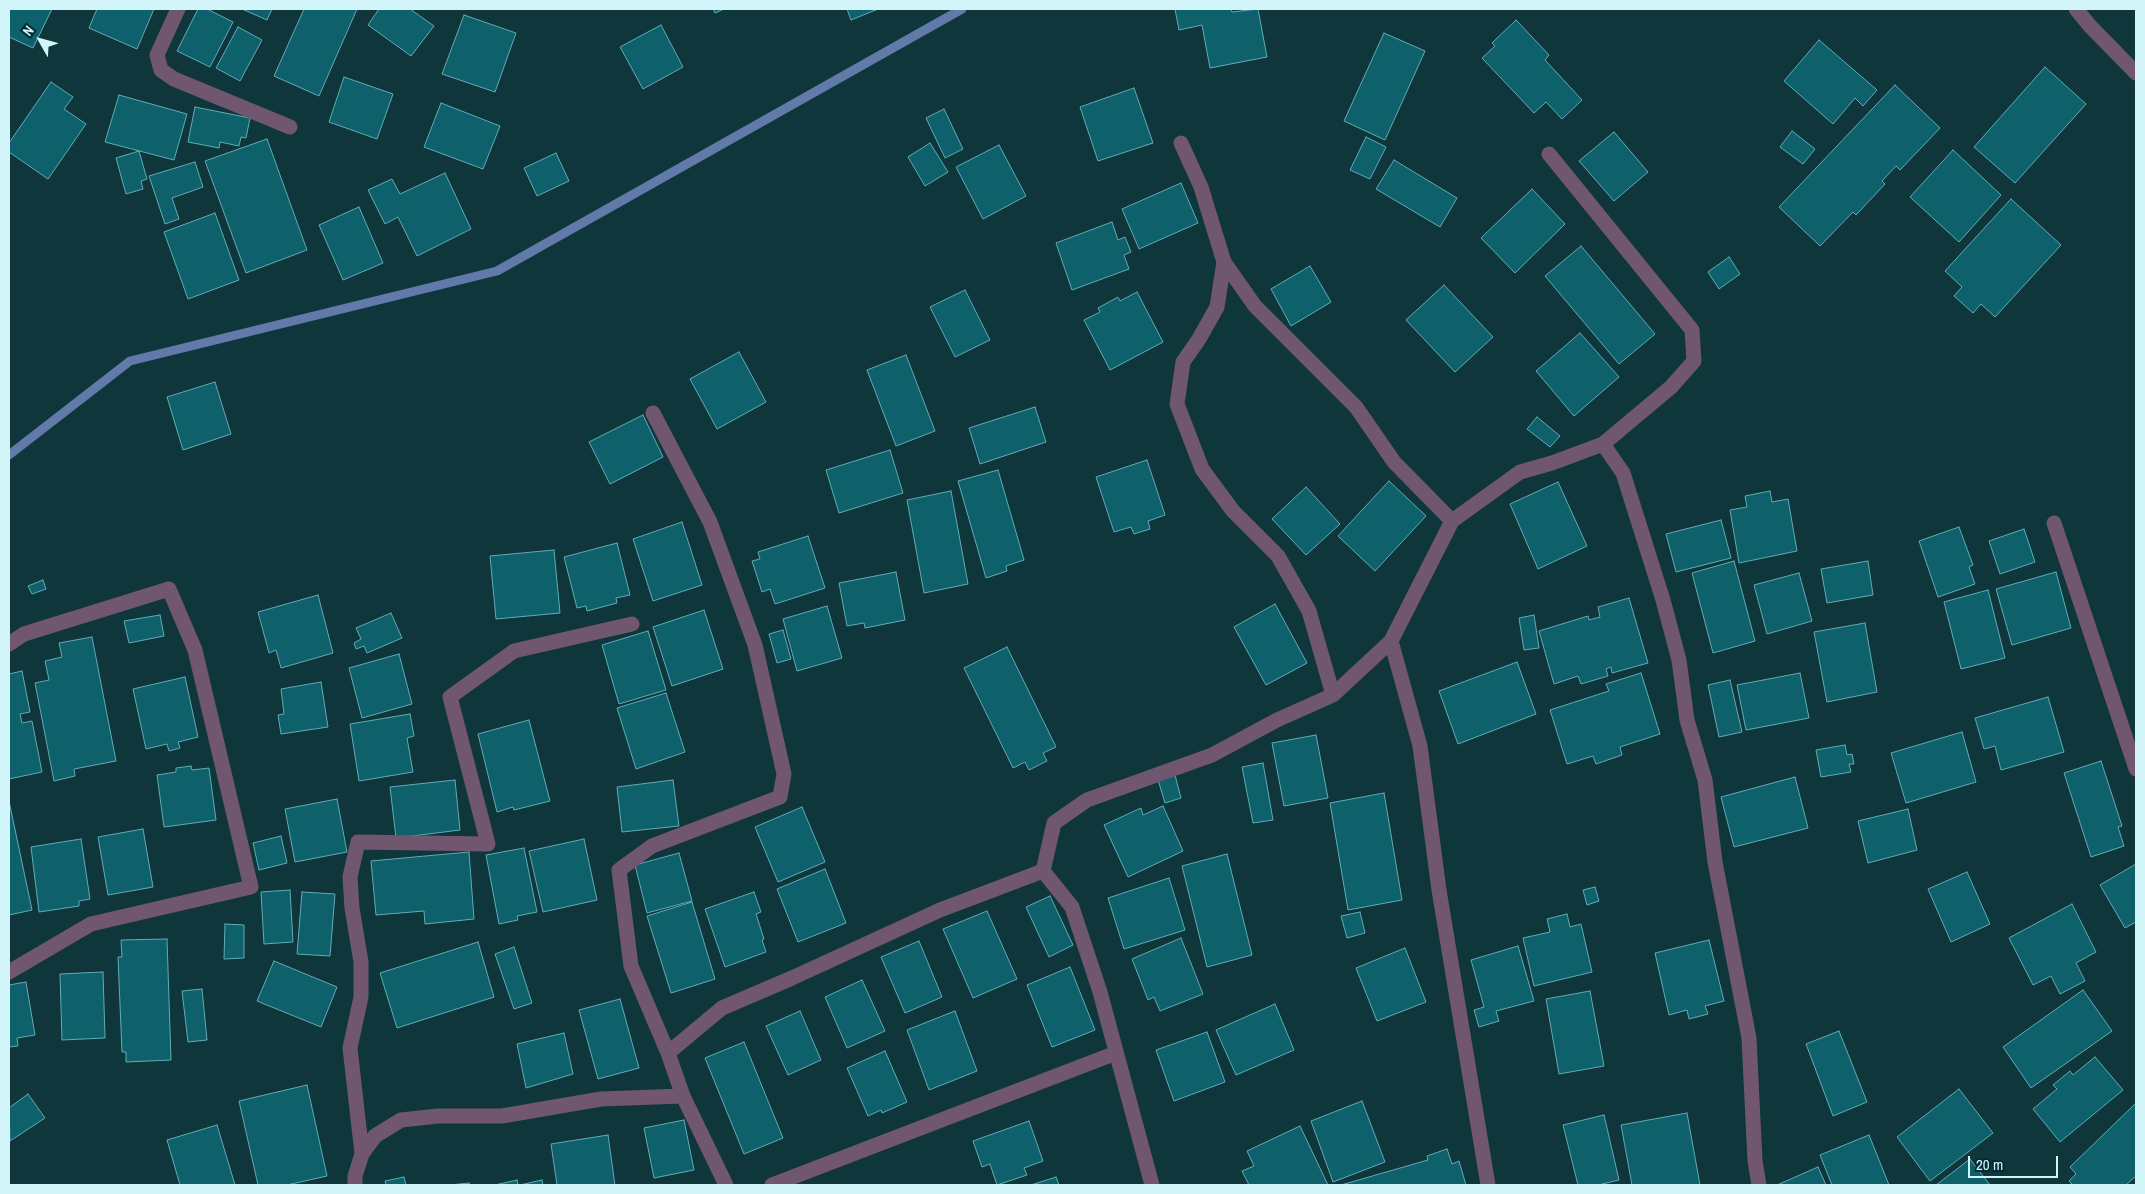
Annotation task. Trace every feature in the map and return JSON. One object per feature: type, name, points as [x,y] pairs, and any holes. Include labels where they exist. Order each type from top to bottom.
[{"type":"street","points":[[178,9],[157,55],[161,70],[174,79],[290,127]]},
{"type":"street","points":[[2076,9],[2090,26],[2136,72]]},
{"type":"street","points":[[1181,143],[1201,188],[1224,262],[1255,306],[1356,407],[1394,462],[1452,521]]},
{"type":"street","points":[[1152,1185],[1100,992],[1072,907],[1044,871],[1054,824],[1087,800],[1212,755],[1277,720],[1333,696],[1391,641],[1452,521],[1520,472],[1552,463],[1603,444],[1671,387],[1694,361],[1692,330],[1549,154]]},
{"type":"street","points":[[1224,262],[1217,307],[1199,339],[1183,362],[1177,404],[1202,469],[1233,511],[1278,556],[1309,611],[1333,696]]},
{"type":"street","points":[[653,413],[710,522],[754,645],[784,774],[780,797],[652,846],[619,870],[631,966],[668,1053],[683,1096],[726,1185]]},
{"type":"street","points":[[1603,444],[1623,473],[1663,600],[1679,660],[1687,720],[1705,780],[1715,862],[1749,1038],[1755,1162],[1759,1185]]},
{"type":"street","points":[[2054,523],[2136,769]]},
{"type":"street","points":[[9,644],[24,634],[169,589],[195,650],[251,887],[90,924],[9,972]]},
{"type":"street","points":[[362,1154],[350,1048],[361,997],[361,962],[352,908],[350,877],[358,842],[488,844],[450,697],[514,651],[632,624]]},
{"type":"street","points":[[1391,641],[1420,746],[1439,890],[1488,1185]]},
{"type":"street","points":[[668,1053],[722,1008],[940,910],[1044,871]]},
{"type":"street","points":[[772,1185],[1116,1053]]},
{"type":"street","points":[[355,1185],[355,1176],[362,1154],[375,1136],[401,1120],[438,1116],[502,1116],[601,1099],[683,1096]]},
{"type":"building","points":[[9,9],[52,9],[33,48],[9,37]]},
{"type":"building","points":[[97,9],[154,9],[137,49],[89,28]]},
{"type":"building","points":[[198,9],[207,9],[233,22],[210,67],[177,51]]},
{"type":"building","points":[[242,9],[272,9],[267,20]]},
{"type":"building","points":[[304,9],[357,9],[319,96],[274,76]]},
{"type":"building","points":[[379,9],[410,9],[434,26],[411,56],[368,25]]},
{"type":"building","points":[[713,9],[724,9],[715,13]]},
{"type":"building","points":[[847,9],[878,9],[851,20]]},
{"type":"building","points":[[1175,9],[1231,9],[1232,12],[1258,9],[1267,57],[1210,68],[1202,25],[1179,30]]},
{"type":"building","points":[[464,15],[516,33],[495,92],[442,74]]},
{"type":"building","points":[[1516,20],[1549,55],[1545,60],[1582,100],[1562,119],[1546,102],[1534,113],[1482,58],[1495,46],[1492,43]]},
{"type":"building","points":[[661,25],[683,67],[643,89],[620,47]]},
{"type":"building","points":[[238,27],[262,40],[240,81],[216,68]]},
{"type":"building","points":[[1384,33],[1425,51],[1385,140],[1344,121]]},
{"type":"building","points":[[1819,40],[1877,90],[1863,106],[1855,98],[1833,124],[1784,81]]},
{"type":"building","points":[[2045,67],[2086,104],[2015,183],[1974,147]]},
{"type":"building","points":[[344,77],[393,94],[377,139],[329,122]]},
{"type":"building","points":[[51,82],[73,97],[64,109],[86,124],[48,179],[9,152],[9,143]]},
{"type":"building","points":[[1895,85],[1940,128],[1900,170],[1896,166],[1882,181],[1885,184],[1856,215],[1853,212],[1820,246],[1779,207]]},
{"type":"building","points":[[1134,88],[1153,143],[1098,161],[1080,107]]},
{"type":"building","points":[[119,95],[187,114],[174,160],[105,142]]},
{"type":"building","points":[[441,103],[500,126],[483,169],[424,147]]},
{"type":"building","points":[[195,107],[250,118],[246,138],[241,137],[239,146],[220,142],[219,148],[188,142]]},
{"type":"building","points":[[944,109],[963,149],[945,158],[926,118]]},
{"type":"building","points":[[1792,131],[1815,149],[1803,164],[1780,147]]},
{"type":"building","points":[[1614,132],[1648,172],[1614,201],[1579,161]]},
{"type":"building","points":[[1366,137],[1386,147],[1370,179],[1350,170]]},
{"type":"building","points":[[267,139],[307,250],[246,273],[205,161]]},
{"type":"building","points":[[930,143],[948,172],[925,186],[908,157]]},
{"type":"building","points":[[999,145],[1026,196],[983,219],[956,167]]},
{"type":"building","points":[[1953,150],[2001,195],[1959,242],[1910,197]]},
{"type":"building","points":[[139,151],[147,179],[141,181],[143,189],[126,194],[116,158]]},
{"type":"building","points":[[556,153],[569,181],[537,196],[524,168]]},
{"type":"building","points":[[1394,160],[1457,198],[1440,227],[1376,189]]},
{"type":"building","points":[[195,162],[203,187],[172,198],[179,219],[165,224],[149,176]]},
{"type":"building","points":[[445,173],[471,229],[417,256],[398,217],[385,224],[368,190],[392,179],[400,194]]},
{"type":"building","points":[[1181,183],[1198,223],[1139,249],[1122,209]]},
{"type":"building","points":[[1532,189],[1565,224],[1515,273],[1481,238]]},
{"type":"building","points":[[2011,199],[2061,245],[1995,317],[1981,304],[1973,313],[1954,296],[1962,287],[1945,271]]},
{"type":"building","points":[[359,207],[383,263],[343,280],[319,225]]},
{"type":"building","points":[[215,213],[239,280],[188,299],[164,232]]},
{"type":"building","points":[[1112,222],[1118,240],[1125,237],[1131,252],[1124,255],[1129,269],[1072,290],[1056,243]]},
{"type":"building","points":[[1581,246],[1655,334],[1619,364],[1545,276]]},
{"type":"building","points":[[1729,257],[1740,274],[1719,289],[1708,272]]},
{"type":"building","points":[[1310,266],[1331,302],[1291,326],[1271,289]]},
{"type":"building","points":[[1444,285],[1493,337],[1455,372],[1406,320]]},
{"type":"building","points":[[965,290],[990,340],[955,357],[930,307]]},
{"type":"building","points":[[1137,292],[1163,342],[1110,370],[1084,320],[1100,312],[1098,308],[1118,297],[1120,301]]},
{"type":"building","points":[[1580,333],[1619,377],[1574,416],[1536,371]]},
{"type":"building","points":[[739,352],[766,402],[717,429],[690,379]]},
{"type":"building","points":[[906,355],[935,431],[896,446],[867,370]]},
{"type":"building","points":[[215,382],[231,434],[183,450],[167,397]]},
{"type":"building","points":[[1035,407],[1046,442],[980,464],[969,428]]},
{"type":"building","points":[[643,415],[663,457],[610,484],[589,442]]},
{"type":"building","points":[[1537,417],[1560,436],[1550,447],[1527,429]]},
{"type":"building","points":[[890,450],[903,493],[839,513],[826,470]]},
{"type":"building","points":[[1147,460],[1165,515],[1148,521],[1150,529],[1134,534],[1131,527],[1114,532],[1096,477]]},
{"type":"building","points":[[998,470],[1024,560],[1006,566],[1007,571],[986,578],[958,481]]},
{"type":"building","points":[[1389,481],[1426,516],[1375,571],[1338,536]]},
{"type":"building","points":[[1558,482],[1587,546],[1538,569],[1510,504]]},
{"type":"building","points":[[1306,487],[1340,524],[1306,555],[1272,519]]},
{"type":"building","points":[[951,491],[968,584],[924,593],[907,500]]},
{"type":"building","points":[[1770,491],[1772,502],[1788,499],[1797,551],[1739,563],[1730,510],[1747,507],[1745,496]]},
{"type":"building","points":[[1721,520],[1731,558],[1676,572],[1666,534]]},
{"type":"building","points":[[682,522],[702,585],[653,601],[633,539]]},
{"type":"building","points":[[1959,527],[1973,565],[1969,567],[1975,584],[1938,597],[1919,541]]},
{"type":"building","points":[[2024,529],[2035,562],[2000,574],[1989,541]]},
{"type":"building","points":[[808,536],[825,588],[775,604],[770,589],[762,592],[752,561],[760,559],[758,552]]},
{"type":"building","points":[[617,543],[630,595],[616,598],[617,603],[587,611],[586,606],[577,608],[564,557]]},
{"type":"building","points":[[554,550],[560,613],[496,619],[490,556]]},
{"type":"building","points":[[1734,561],[1755,641],[1713,653],[1692,573]]},
{"type":"building","points":[[1868,561],[1873,595],[1827,603],[1821,569]]},
{"type":"building","points":[[896,572],[905,620],[865,628],[864,623],[847,626],[839,583]]},
{"type":"building","points":[[2056,572],[2071,628],[2012,645],[1996,589]]},
{"type":"building","points":[[1799,573],[1812,621],[1767,634],[1754,585]]},
{"type":"building","points":[[43,580],[46,589],[32,594],[28,586]]},
{"type":"building","points":[[1988,590],[2005,658],[1961,669],[1944,602]]},
{"type":"building","points":[[318,595],[333,653],[281,668],[276,650],[269,653],[258,612]]},
{"type":"building","points":[[1629,598],[1648,663],[1612,673],[1611,667],[1606,669],[1608,676],[1581,684],[1578,676],[1554,684],[1539,631],[1588,616],[1589,620],[1600,617],[1598,607]]},
{"type":"building","points":[[1275,604],[1307,663],[1266,685],[1234,627]]},
{"type":"building","points":[[827,606],[842,658],[797,671],[783,619]]},
{"type":"building","points":[[704,610],[723,669],[672,686],[653,627]]},
{"type":"building","points":[[391,613],[402,638],[367,653],[364,646],[356,649],[354,643],[361,639],[356,628]]},
{"type":"building","points":[[160,615],[164,636],[129,643],[124,621]]},
{"type":"building","points":[[1534,615],[1539,648],[1524,650],[1519,618]]},
{"type":"building","points":[[1865,623],[1877,692],[1827,702],[1814,632]]},
{"type":"building","points":[[783,630],[791,659],[777,663],[769,634]]},
{"type":"building","points":[[648,631],[666,690],[619,704],[602,645]]},
{"type":"building","points":[[92,637],[116,761],[74,769],[75,776],[54,781],[35,683],[49,680],[45,661],[62,657],[59,643]]},
{"type":"building","points":[[1007,647],[1056,747],[1043,753],[1047,761],[1029,770],[1025,762],[1013,768],[964,668]]},
{"type":"building","points":[[399,654],[412,704],[362,718],[349,668]]},
{"type":"building","points":[[1517,662],[1536,714],[1458,744],[1439,691]]},
{"type":"building","points":[[22,671],[30,712],[20,714],[22,723],[32,721],[42,772],[9,779],[9,674]]},
{"type":"building","points":[[1641,673],[1660,734],[1620,747],[1622,755],[1596,764],[1593,756],[1567,764],[1550,710],[1609,691],[1606,684]]},
{"type":"building","points":[[1800,673],[1809,718],[1746,730],[1737,685]]},
{"type":"building","points":[[185,677],[198,737],[178,742],[180,748],[169,751],[167,744],[146,749],[133,689]]},
{"type":"building","points":[[1730,680],[1742,732],[1719,737],[1708,685]]},
{"type":"building","points":[[321,682],[328,727],[281,734],[278,715],[284,714],[281,689]]},
{"type":"building","points":[[666,693],[685,752],[636,769],[617,708]]},
{"type":"building","points":[[2048,697],[2064,752],[2001,770],[1995,746],[1984,749],[1975,718]]},
{"type":"building","points":[[410,714],[414,736],[407,738],[413,772],[359,781],[350,724]]},
{"type":"building","points":[[529,720],[550,801],[514,810],[513,807],[497,812],[478,734]]},
{"type":"building","points":[[1962,732],[1976,782],[1906,803],[1891,753]]},
{"type":"building","points":[[1316,735],[1328,798],[1284,806],[1272,743]]},
{"type":"building","points":[[1845,745],[1847,755],[1852,754],[1854,764],[1849,764],[1851,772],[1821,777],[1816,750]]},
{"type":"building","points":[[2101,761],[2122,826],[2118,827],[2124,846],[2091,857],[2064,773]]},
{"type":"building","points":[[1263,763],[1273,820],[1253,823],[1242,767]]},
{"type":"building","points":[[191,766],[192,770],[209,768],[216,820],[164,827],[157,775],[176,772],[176,768]]},
{"type":"building","points":[[1175,775],[1181,798],[1165,803],[1158,780]]},
{"type":"building","points":[[1795,777],[1808,828],[1734,847],[1721,797]]},
{"type":"building","points":[[455,780],[460,830],[396,838],[390,787]]},
{"type":"building","points":[[673,780],[679,826],[622,832],[617,787]]},
{"type":"building","points":[[1384,793],[1402,900],[1348,910],[1330,803]]},
{"type":"building","points":[[337,799],[347,852],[295,862],[285,809]]},
{"type":"building","points":[[9,801],[32,910],[9,915]]},
{"type":"building","points":[[1163,806],[1183,851],[1128,877],[1104,825],[1141,808],[1143,815]]},
{"type":"building","points":[[802,807],[825,862],[778,882],[755,827]]},
{"type":"building","points":[[1908,809],[1917,850],[1868,863],[1858,821]]},
{"type":"building","points":[[143,829],[153,887],[108,895],[98,837]]},
{"type":"building","points":[[281,836],[287,863],[259,870],[253,843]]},
{"type":"building","points":[[81,839],[90,899],[79,901],[79,906],[39,912],[31,847]]},
{"type":"building","points":[[584,839],[597,900],[543,912],[529,851]]},
{"type":"building","points":[[524,848],[537,912],[517,916],[518,920],[499,924],[486,855]]},
{"type":"building","points":[[469,852],[474,919],[425,924],[424,911],[376,915],[371,861]]},
{"type":"building","points":[[679,853],[692,901],[647,913],[635,865]]},
{"type":"building","points":[[1227,854],[1252,955],[1207,967],[1182,866]]},
{"type":"building","points":[[2136,864],[2136,922],[2125,928],[2100,885]]},
{"type":"building","points":[[825,869],[846,923],[798,942],[777,889]]},
{"type":"building","points":[[1967,872],[1990,924],[1951,942],[1928,889]]},
{"type":"building","points":[[1169,878],[1185,930],[1124,949],[1108,898]]},
{"type":"building","points":[[1595,887],[1599,901],[1587,905],[1583,890]]},
{"type":"building","points":[[290,890],[293,942],[264,944],[261,892]]},
{"type":"building","points":[[302,892],[335,894],[330,956],[297,954]]},
{"type":"building","points":[[754,892],[761,912],[756,914],[766,952],[725,967],[705,909]]},
{"type":"building","points":[[1050,896],[1073,945],[1049,957],[1026,907]]},
{"type":"building","points":[[692,902],[715,979],[671,993],[647,916]]},
{"type":"building","points":[[2072,904],[2096,952],[2076,963],[2085,981],[2060,994],[2051,976],[2033,985],[2009,938]]},
{"type":"building","points":[[987,911],[1017,979],[973,998],[943,929]]},
{"type":"building","points":[[1360,912],[1365,933],[1347,938],[1341,916]]},
{"type":"building","points":[[1567,914],[1570,927],[1581,924],[1592,972],[1534,986],[1523,938],[1550,932],[1547,919]]},
{"type":"building","points":[[225,924],[244,925],[244,958],[224,959]]},
{"type":"building","points":[[1181,938],[1203,994],[1160,1011],[1154,997],[1148,1000],[1132,959]]},
{"type":"building","points":[[167,939],[171,1060],[126,1062],[126,1052],[122,1052],[118,957],[122,957],[121,940]]},
{"type":"building","points":[[1709,940],[1724,1001],[1705,1006],[1708,1014],[1689,1019],[1687,1010],[1669,1015],[1655,953]]},
{"type":"building","points":[[919,941],[942,997],[905,1013],[881,957]]},
{"type":"building","points":[[478,942],[494,997],[397,1028],[380,973]]},
{"type":"building","points":[[1518,946],[1534,1001],[1496,1011],[1499,1021],[1479,1027],[1474,1010],[1484,1007],[1471,960]]},
{"type":"building","points":[[514,947],[532,1003],[514,1009],[495,954]]},
{"type":"building","points":[[1405,948],[1426,1002],[1377,1021],[1356,968]]},
{"type":"building","points":[[274,961],[337,987],[321,1027],[257,1001]]},
{"type":"building","points":[[1070,967],[1095,1030],[1052,1047],[1027,985]]},
{"type":"building","points":[[103,972],[105,1038],[62,1040],[60,974]]},
{"type":"building","points":[[862,980],[885,1031],[847,1048],[825,997]]},
{"type":"building","points":[[26,982],[35,1035],[17,1038],[18,1046],[9,1047],[9,985]]},
{"type":"building","points":[[202,989],[207,1040],[188,1042],[182,991]]},
{"type":"building","points":[[2083,990],[2112,1031],[2031,1088],[2003,1047]]},
{"type":"building","points":[[1590,991],[1604,1066],[1559,1074],[1546,999]]},
{"type":"building","points":[[620,999],[639,1068],[598,1079],[579,1010]]},
{"type":"building","points":[[1275,1004],[1294,1050],[1236,1075],[1216,1030]]},
{"type":"building","points":[[800,1011],[821,1060],[788,1075],[766,1026]]},
{"type":"building","points":[[955,1011],[977,1071],[929,1090],[907,1030]]},
{"type":"building","points":[[1839,1031],[1867,1102],[1833,1116],[1806,1044]]},
{"type":"building","points":[[1207,1032],[1225,1082],[1174,1101],[1156,1050]]},
{"type":"building","points":[[564,1033],[573,1074],[526,1088],[517,1044]]},
{"type":"building","points":[[744,1042],[783,1138],[744,1154],[705,1058]]},
{"type":"building","points":[[885,1051],[907,1102],[882,1113],[881,1110],[868,1116],[847,1068]]},
{"type":"building","points":[[2095,1057],[2123,1090],[2060,1142],[2033,1109],[2057,1089],[2053,1085],[2070,1071],[2073,1075]]},
{"type":"building","points":[[307,1085],[327,1176],[287,1185],[258,1185],[239,1101]]},
{"type":"building","points":[[1959,1089],[1993,1133],[1930,1181],[1897,1137]]},
{"type":"building","points":[[28,1094],[45,1118],[10,1141],[9,1108]]},
{"type":"building","points":[[1362,1101],[1385,1162],[1333,1182],[1311,1121]]},
{"type":"building","points":[[2136,1103],[2136,1176],[2126,1185],[2073,1185],[2069,1181],[2076,1174],[2070,1167]]},
{"type":"building","points":[[1687,1113],[1700,1185],[1632,1185],[1621,1125]]},
{"type":"building","points":[[1604,1115],[1619,1180],[1598,1185],[1578,1185],[1563,1125]]},
{"type":"building","points":[[684,1120],[694,1170],[654,1178],[644,1128]]},
{"type":"building","points":[[1029,1121],[1043,1161],[1024,1168],[1027,1175],[997,1185],[990,1164],[982,1167],[973,1141]]},
{"type":"building","points":[[217,1125],[235,1185],[180,1185],[167,1140]]},
{"type":"building","points":[[1300,1126],[1328,1185],[1249,1185],[1242,1171],[1254,1166],[1247,1151]]},
{"type":"building","points":[[608,1135],[615,1185],[557,1185],[551,1144]]},
{"type":"building","points":[[1869,1135],[1889,1185],[1832,1185],[1820,1155]]},
{"type":"building","points":[[1447,1149],[1452,1164],[1459,1161],[1466,1185],[1341,1185],[1428,1160],[1427,1156]]},
{"type":"building","points":[[1970,1159],[1990,1185],[1936,1185]]},
{"type":"building","points":[[1818,1167],[1826,1185],[1777,1185]]},
{"type":"building","points":[[404,1177],[406,1185],[386,1185],[385,1181]]},
{"type":"building","points":[[1056,1177],[1059,1185],[1031,1185]]},
{"type":"building","points":[[517,1180],[518,1185],[495,1185]]},
{"type":"building","points":[[542,1180],[543,1185],[520,1185]]},
{"type":"building","points":[[469,1183],[470,1185],[450,1185]]},
{"type":"waterway","points":[[9,455],[130,361],[497,271],[962,9]]}]
